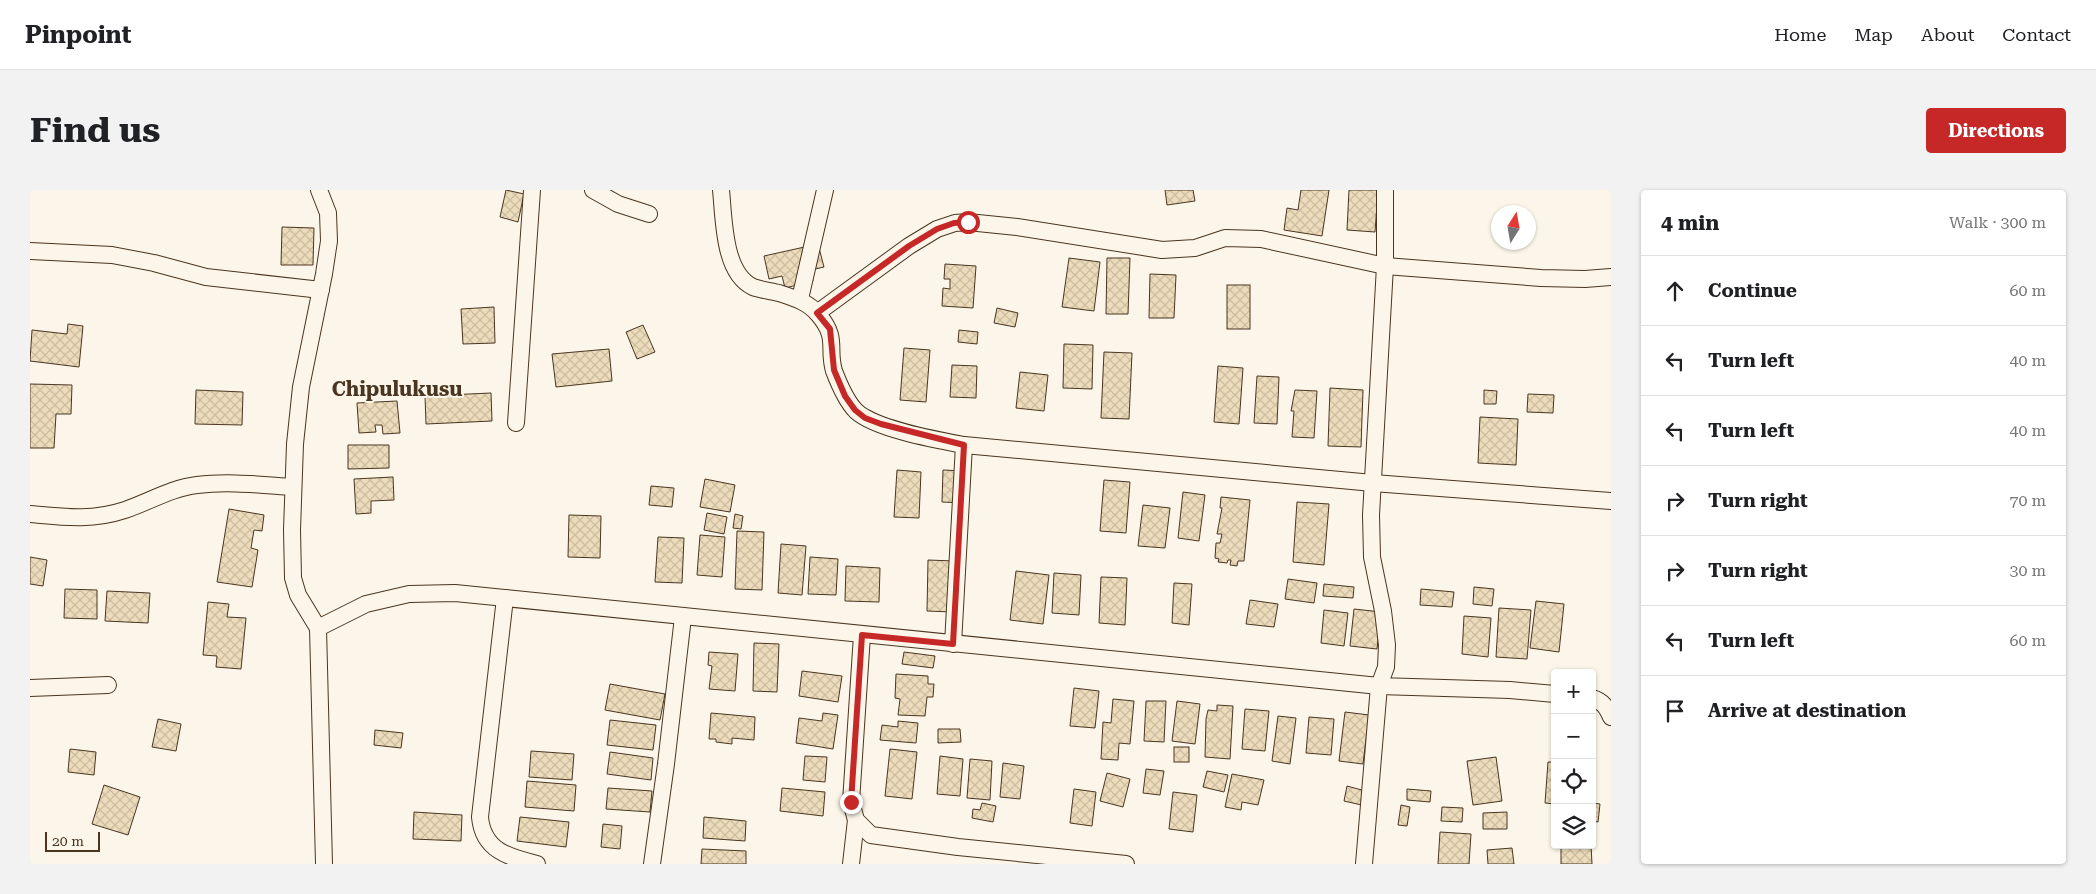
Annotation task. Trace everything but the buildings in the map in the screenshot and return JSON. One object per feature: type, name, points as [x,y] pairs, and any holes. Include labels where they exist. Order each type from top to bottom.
[{"type":"street","points":[[319,190],[328,213],[329,241],[301,387],[293,487],[293,578],[298,595],[318,628],[324,864]]},
{"type":"street","points":[[516,423],[532,190]]},
{"type":"street","points":[[593,190],[618,204],[649,214]]},
{"type":"street","points":[[721,190],[727,242],[732,264],[742,279],[753,287],[800,299],[817,313],[830,329],[834,370],[845,396],[855,410],[865,418],[881,424],[964,445],[1373,483],[1611,501]]},
{"type":"street","points":[[800,299],[824,190]]},
{"type":"street","points":[[1364,864],[1379,686],[1386,667],[1383,611],[1372,557],[1371,515],[1385,266],[1385,190]]},
{"type":"street","points":[[817,313],[909,246],[937,229],[954,223],[968,222],[1017,227],[1162,250],[1195,248],[1225,238],[1261,239],[1385,266],[1541,278],[1585,279],[1611,277]]},
{"type":"street","points":[[30,251],[112,255],[206,276],[321,290]]},
{"type":"street","points":[[953,644],[964,445]]},
{"type":"street","points":[[30,514],[89,518],[125,510],[162,494],[197,485],[243,484],[293,487]]},
{"type":"street","points":[[318,628],[366,604],[409,594],[455,593],[1379,686],[1510,690],[1551,694]]},
{"type":"street","points":[[505,598],[480,817],[481,832],[491,844],[507,857],[537,864]]},
{"type":"street","points":[[652,864],[683,617]]},
{"type":"street","points":[[851,864],[856,820],[851,802],[862,635]]},
{"type":"street","points":[[30,688],[108,685]]},
{"type":"street","points":[[1596,700],[1606,706],[1611,717]]},
{"type":"street","points":[[856,820],[871,835],[958,847],[1126,864]]},
{"type":"district","name":"Chipulukusu","points":[[397,389]]},
{"type":"route","points":[[851,802],[862,635],[953,644],[964,445],[942,441],[881,424],[865,418],[855,410],[845,396],[834,370],[830,329],[817,313],[909,246],[937,229],[954,223],[968,222]]}]
